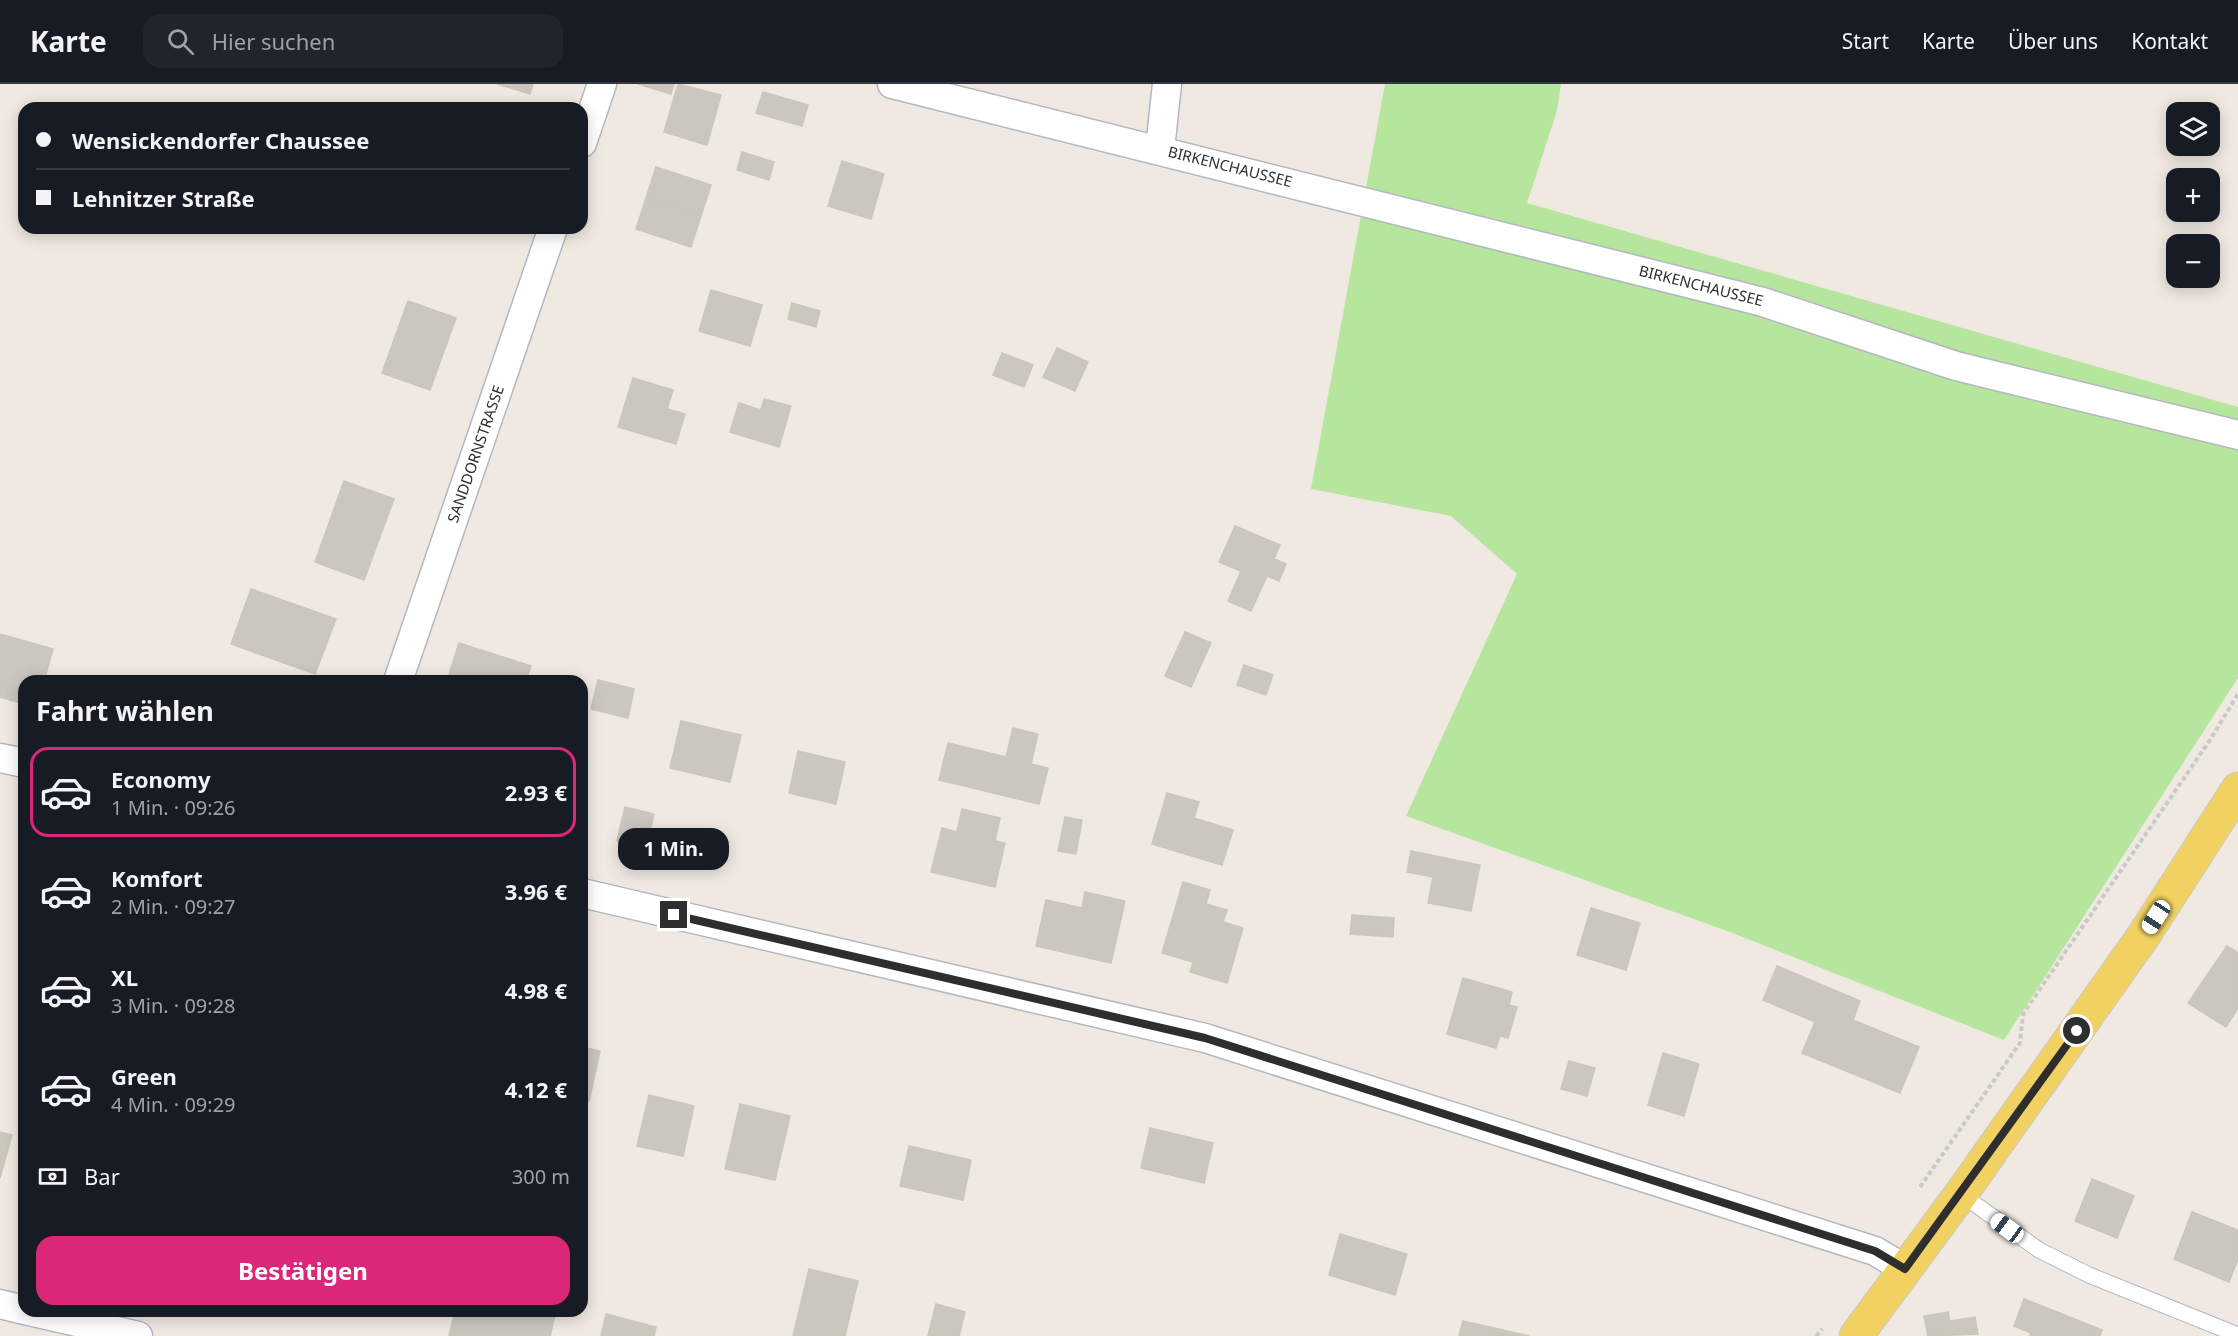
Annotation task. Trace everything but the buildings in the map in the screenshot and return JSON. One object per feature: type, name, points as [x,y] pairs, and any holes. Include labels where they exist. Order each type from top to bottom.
[{"type":"main road","points":[[1857,1336],[1961,1194],[2144,935],[2238,789]]},
{"type":"street","points":[[588,125],[602,84]]},
{"type":"street","name":"BIRKENCHAUSSEE","points":[[892,84],[1160,149],[1763,302],[1956,366],[2238,435]]},
{"type":"street","name":"BIRKENCHAUSSEE","points":[[1160,149],[1167,84]]},
{"type":"street","name":"SANDDORNSTRASSE","points":[[401,675],[551,234]]},
{"type":"street","points":[[0,758],[18,762]]},
{"type":"street","points":[[588,894],[1205,1038],[1866,1248],[1905,1269]]},
{"type":"street","points":[[0,1304],[18,1308]]},
{"type":"street","points":[[55,1317],[138,1336]]},
{"type":"lane","points":[[1961,1194],[2039,1250],[2089,1275],[2238,1335]]},
{"type":"path","points":[[1915,1194],[2020,1043],[2023,1014],[2210,740],[2238,694]]},
{"type":"path","points":[[1816,1336],[1823,1327]]},
{"type":"green space","points":[[1385,84],[1561,84],[1557,111],[1527,203],[2238,407],[2238,678],[2004,1040],[1730,932],[1406,816],[1517,574],[1451,516],[1311,489]]},
{"type":"route","points":[[674,915],[1205,1038],[1875,1251],[1905,1269],[2077,1031]]}]
